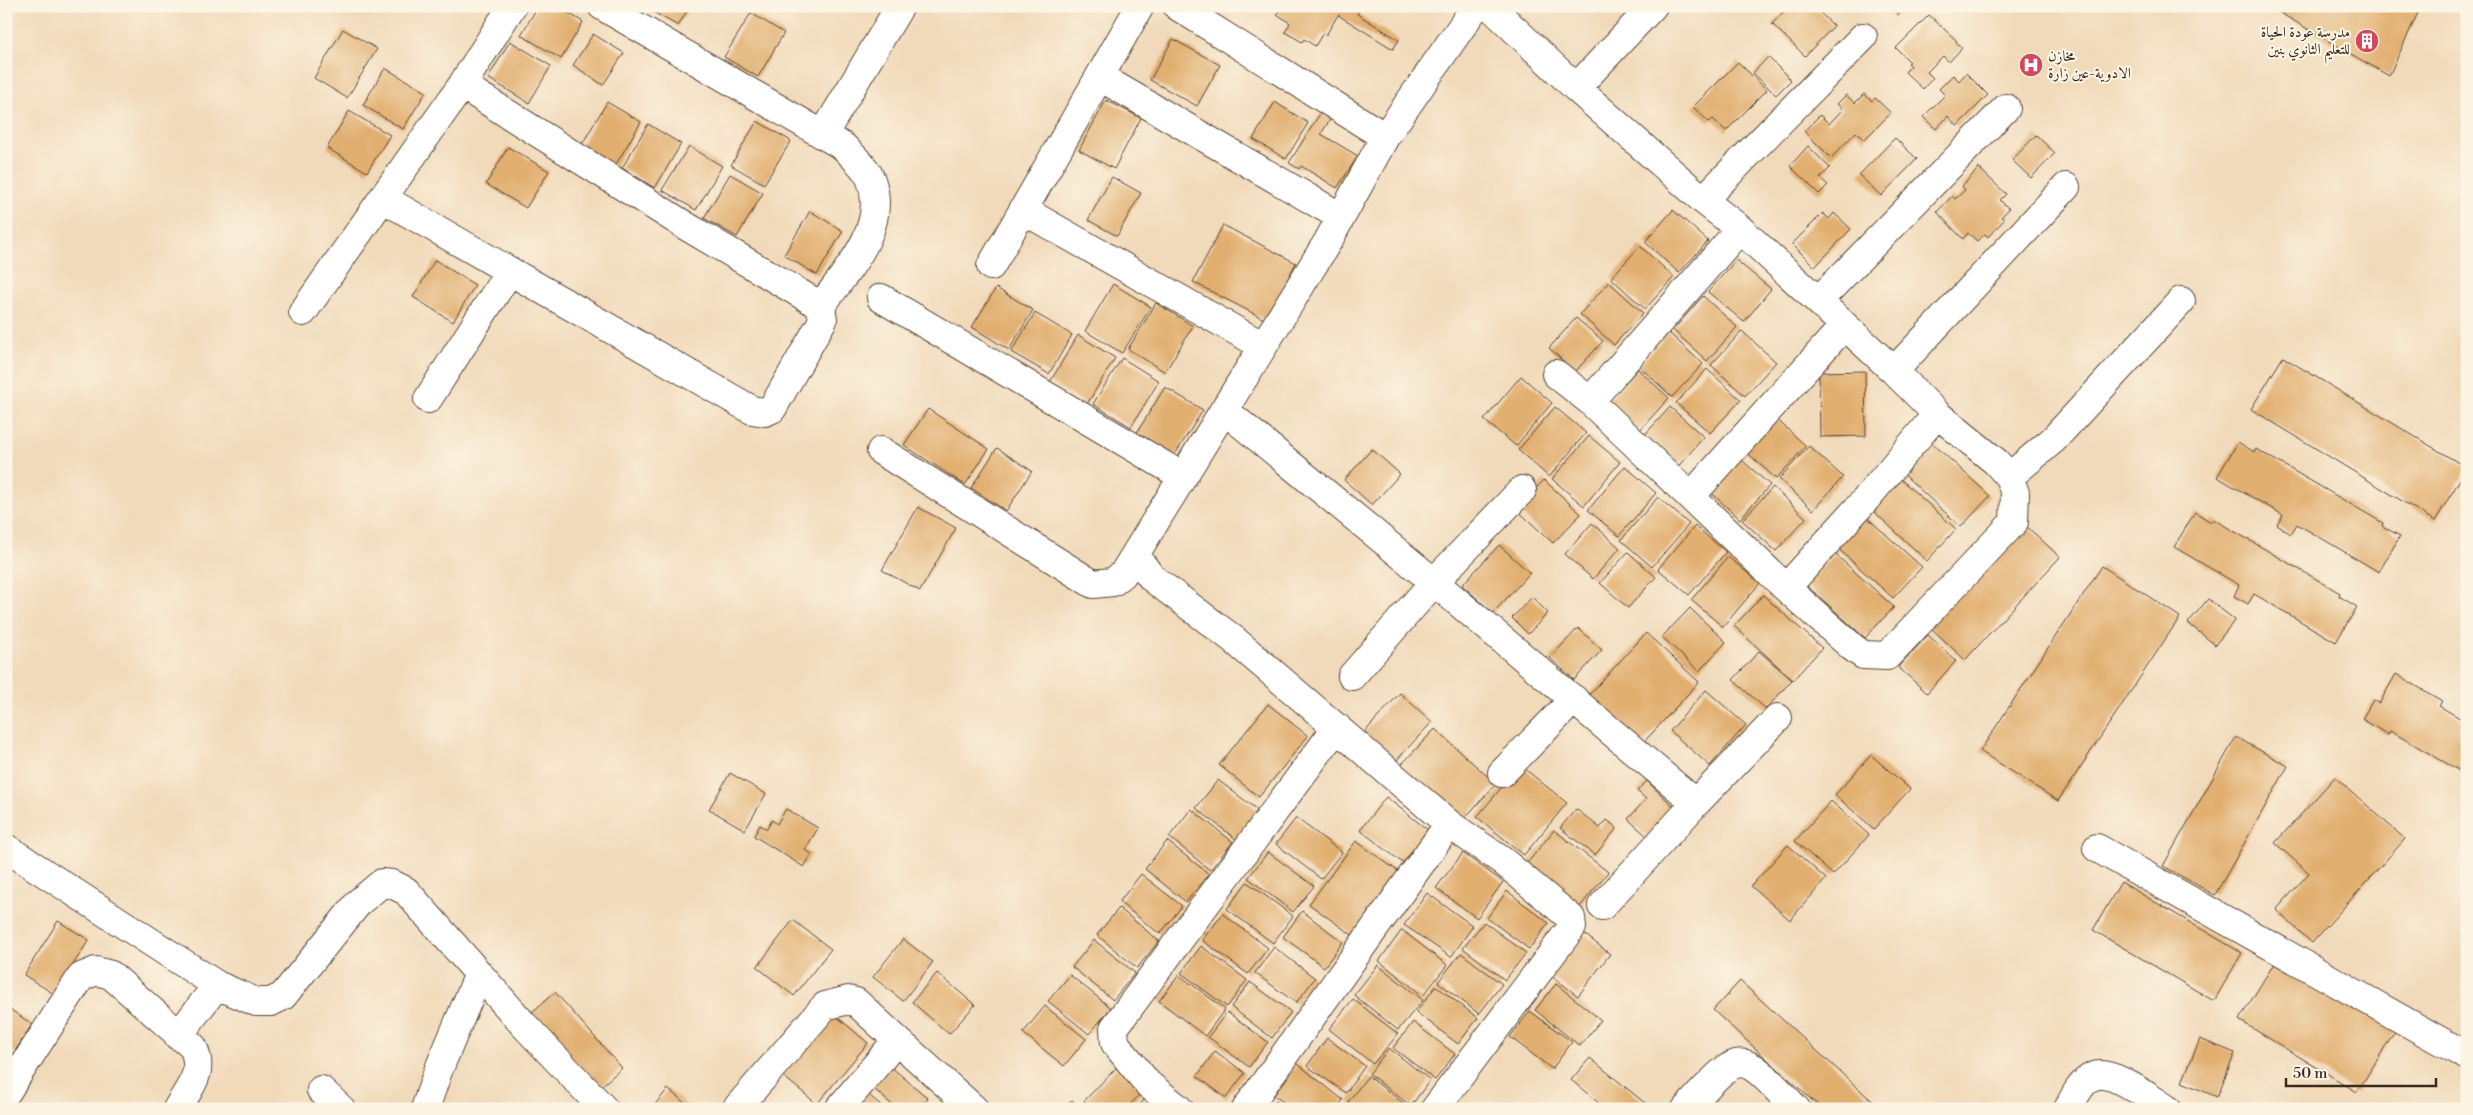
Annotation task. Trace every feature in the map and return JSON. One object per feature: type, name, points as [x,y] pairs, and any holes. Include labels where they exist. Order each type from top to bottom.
[{"type":"street","points":[[303,312],[462,85],[512,6]]},
{"type":"street","points":[[384,198],[509,272],[758,413],[772,409],[823,320],[821,306],[865,246],[876,204],[870,178],[844,147],[602,6]]},
{"type":"street","points":[[823,135],[900,6]]},
{"type":"street","points":[[992,266],[1140,6]]},
{"type":"street","points":[[1177,6],[1385,137]]},
{"type":"street","points":[[881,451],[1093,584],[1113,582],[1123,574],[1224,410],[1341,217],[1385,137],[1476,6]]},
{"type":"street","points":[[1490,6],[1576,88],[1703,200],[1740,229],[1894,371],[1937,414],[1996,462],[2009,477],[2015,493],[2014,522],[1887,656],[1863,655],[1786,588],[1590,401],[1556,374]]},
{"type":"street","points":[[1576,88],[1653,6]]},
{"type":"street","points":[[1703,200],[1863,37]]},
{"type":"street","points":[[1100,77],[1341,217]]},
{"type":"street","points":[[462,85],[686,226],[821,306]]},
{"type":"street","points":[[1818,301],[2006,108]]},
{"type":"street","points":[[1894,371],[2066,187]]},
{"type":"street","points":[[1023,210],[1263,346]]},
{"type":"street","points":[[1590,401],[1740,229]]},
{"type":"street","points":[[428,399],[509,272]]},
{"type":"street","points":[[881,298],[1182,476]]},
{"type":"street","points":[[2009,477],[2053,440],[2181,301]]},
{"type":"street","points":[[1690,496],[1844,326]]},
{"type":"street","points":[[1224,410],[1434,582],[1696,803]]},
{"type":"street","points":[[1786,588],[1866,499],[1937,414]]},
{"type":"street","points":[[1352,676],[1434,582],[1522,490]]},
{"type":"street","points":[[1135,555],[1152,578],[1232,639],[1449,824],[1504,862],[1571,918],[1572,927],[1435,1109]]},
{"type":"street","points":[[1502,773],[1574,699]]},
{"type":"street","points":[[1602,906],[1696,803],[1778,718]]},
{"type":"street","points":[[1179,1109],[1148,1084],[1115,1044],[1114,1028],[1337,727]]},
{"type":"street","points":[[1246,1109],[1449,824]]},
{"type":"street","points":[[6,848],[217,985],[256,1002],[271,1002],[283,996],[358,902],[382,883],[392,884],[406,891],[479,974],[604,1109]]},
{"type":"street","points":[[2097,848],[2467,1056]]},
{"type":"street","points":[[6,1093],[81,977],[96,971],[110,975],[178,1036],[193,1047],[198,1060],[198,1073],[177,1109]]},
{"type":"street","points":[[425,1109],[438,1071],[479,974]]},
{"type":"street","points":[[178,1036],[217,985]]},
{"type":"street","points":[[736,1109],[825,1006],[848,1000],[856,1002],[974,1109]]},
{"type":"street","points":[[839,1109],[897,1040]]},
{"type":"street","points":[[1686,1109],[1722,1070],[1735,1062],[1747,1063],[1759,1070],[1796,1109]]},
{"type":"street","points":[[2068,1109],[2081,1086],[2094,1076],[2110,1075],[2167,1109]]},
{"type":"street","points":[[320,1090],[341,1109]]},
{"type":"building","points":[[538,6],[557,6],[583,22],[561,59],[521,35]]},
{"type":"building","points":[[643,6],[690,6],[678,26]]},
{"type":"building","points":[[1282,6],[1362,6],[1357,14],[1399,40],[1393,49],[1338,15],[1326,35],[1323,33],[1315,46],[1304,39],[1302,42],[1285,32],[1290,23],[1277,14]]},
{"type":"building","points":[[1789,6],[1813,6],[1834,26],[1805,56],[1772,24]]},
{"type":"building","points":[[1889,6],[1906,6],[1898,15]]},
{"type":"building","name":"مدرسة عودة الحياة للتعليم الثانوي بنين","points":[[2268,6],[2421,6],[2389,76]]},
{"type":"building","points":[[751,13],[784,33],[758,77],[724,57]]},
{"type":"building","points":[[1929,15],[1962,48],[1949,62],[1943,56],[1927,72],[1933,78],[1923,89],[1905,72],[1911,66],[1908,63],[1910,62],[1896,48]]},
{"type":"building","points":[[343,29],[377,49],[347,98],[314,78]]},
{"type":"building","points":[[593,34],[624,53],[603,85],[573,65]]},
{"type":"building","points":[[1173,39],[1220,65],[1197,106],[1150,80]]},
{"type":"building","points":[[510,41],[551,66],[529,103],[488,78]]},
{"type":"building","points":[[1768,57],[1791,80],[1776,95],[1753,73]]},
{"type":"building","points":[[1738,62],[1767,90],[1726,131],[1713,119],[1709,122],[1693,107]]},
{"type":"building","points":[[385,68],[426,92],[403,129],[363,105]]},
{"type":"building","points":[[1966,73],[1988,95],[1957,126],[1948,116],[1936,129],[1923,117],[1945,95],[1939,89],[1953,75],[1959,81]]},
{"type":"building","points":[[1864,94],[1872,101],[1875,98],[1891,113],[1864,140],[1856,132],[1831,158],[1804,131],[1820,115],[1829,124],[1843,109],[1837,104],[1846,95],[1855,103]]},
{"type":"building","points":[[1106,100],[1141,118],[1114,169],[1079,150]]},
{"type":"building","points":[[607,102],[641,122],[615,166],[581,146]]},
{"type":"building","points":[[1275,102],[1308,123],[1286,159],[1253,139]]},
{"type":"building","points":[[349,111],[390,135],[367,172],[327,148]]},
{"type":"building","points":[[1321,112],[1331,118],[1321,134],[1358,156],[1337,188],[1301,166],[1299,169],[1289,163]]},
{"type":"building","points":[[757,121],[791,141],[764,184],[731,165]]},
{"type":"building","points":[[648,124],[681,144],[655,188],[622,168]]},
{"type":"building","points":[[2036,135],[2055,153],[2031,178],[2012,160]]},
{"type":"building","points":[[1895,138],[1917,159],[1881,196],[1859,175]]},
{"type":"building","points":[[689,146],[722,166],[696,210],[662,190]]},
{"type":"building","points":[[1808,146],[1830,168],[1820,178],[1828,185],[1819,194],[1790,166]]},
{"type":"building","points":[[508,147],[549,171],[526,208],[486,184]]},
{"type":"building","points":[[1979,168],[2006,194],[2000,200],[2009,209],[2001,217],[2005,219],[1988,237],[1985,234],[1977,241],[1968,233],[1963,239],[1937,212],[1952,196],[1955,199],[1965,190],[1962,186]]},
{"type":"building","points":[[730,174],[763,193],[737,237],[704,218]]},
{"type":"building","points":[[1112,177],[1141,193],[1117,236],[1088,220]]},
{"type":"building","points":[[1673,210],[1708,241],[1679,273],[1645,242]]},
{"type":"building","points":[[810,211],[843,231],[817,275],[784,255]]},
{"type":"building","points":[[1823,213],[1829,219],[1834,213],[1851,229],[1815,267],[1792,244]]},
{"type":"building","points":[[1223,225],[1296,263],[1266,320],[1193,282]]},
{"type":"building","points":[[1640,246],[1674,277],[1645,309],[1611,278]]},
{"type":"building","points":[[435,260],[475,285],[453,322],[413,297]]},
{"type":"building","points":[[1736,260],[1771,289],[1744,322],[1708,292]]},
{"type":"building","points":[[1609,282],[1643,313],[1614,345],[1580,314]]},
{"type":"building","points":[[1113,284],[1151,307],[1122,353],[1085,331]]},
{"type":"building","points":[[996,288],[1033,310],[1009,350],[972,327]]},
{"type":"building","points":[[1703,296],[1737,327],[1707,361],[1673,330]]},
{"type":"building","points":[[1156,303],[1193,326],[1165,372],[1128,349]]},
{"type":"building","points":[[1035,313],[1072,335],[1049,374],[1011,352]]},
{"type":"building","points":[[1576,318],[1603,341],[1575,372],[1549,348]]},
{"type":"building","points":[[1742,331],[1776,362],[1745,396],[1711,365]]},
{"type":"building","points":[[1669,333],[1703,364],[1672,397],[1639,366]]},
{"type":"building","points":[[1078,335],[1115,358],[1087,404],[1050,382]]},
{"type":"building","points":[[2283,357],[2467,468],[2435,521],[2251,409]]},
{"type":"building","points":[[1122,358],[1159,381],[1131,427],[1093,404]]},
{"type":"building","points":[[1638,369],[1669,398],[1639,431],[1607,402]]},
{"type":"building","points":[[1707,369],[1741,400],[1710,433],[1676,403]]},
{"type":"building","points":[[1865,371],[1866,436],[1820,437],[1819,372]]},
{"type":"building","points":[[1521,376],[1552,403],[1516,446],[1484,420]]},
{"type":"building","points":[[1165,387],[1203,410],[1174,456],[1136,434]]},
{"type":"building","points":[[1555,407],[1586,433],[1549,477],[1518,450]]},
{"type":"building","points":[[1670,407],[1704,437],[1674,471],[1640,440]]},
{"type":"building","points":[[928,409],[989,449],[965,485],[904,445]]},
{"type":"building","points":[[1772,415],[1806,446],[1776,479],[1742,448]]},
{"type":"building","points":[[1589,436],[1620,462],[1584,506],[1552,479]]},
{"type":"building","points":[[1929,440],[1990,496],[1961,527],[1900,471]]},
{"type":"building","points":[[2238,442],[2254,452],[2256,449],[2383,523],[2382,526],[2400,536],[2379,572],[2297,524],[2291,534],[2277,525],[2283,515],[2217,477]]},
{"type":"building","points":[[1809,446],[1843,477],[1813,510],[1779,479]]},
{"type":"building","points":[[997,448],[1032,471],[1006,511],[971,488]]},
{"type":"building","points":[[1372,449],[1400,474],[1372,505],[1344,480]]},
{"type":"building","points":[[1736,455],[1770,485],[1740,519],[1706,488]]},
{"type":"building","points":[[1625,466],[1656,493],[1619,536],[1588,510]]},
{"type":"building","points":[[1897,476],[1956,529],[1927,561],[1869,507]]},
{"type":"building","points":[[1544,480],[1581,514],[1553,543],[1516,509]]},
{"type":"building","points":[[1773,487],[1806,518],[1776,551],[1742,520]]},
{"type":"building","points":[[1658,497],[1689,524],[1652,567],[1621,540]]},
{"type":"building","points":[[918,507],[956,528],[920,591],[882,570]]},
{"type":"building","points":[[2195,512],[2211,522],[2213,519],[2340,593],[2339,596],[2357,607],[2336,642],[2254,594],[2248,604],[2234,596],[2239,585],[2174,547]]},
{"type":"building","points":[[1863,514],[1922,567],[1893,598],[1834,545]]},
{"type":"building","points":[[1592,523],[1620,548],[1593,579],[1565,554]]},
{"type":"building","points":[[2024,524],[2060,557],[1965,660],[1929,626]]},
{"type":"building","points":[[1695,526],[1726,552],[1689,595],[1658,569]]},
{"type":"building","points":[[1499,545],[1530,573],[1493,613],[1462,585]]},
{"type":"building","points":[[1628,552],[1656,577],[1628,608],[1600,583]]},
{"type":"building","points":[[1835,554],[1894,607],[1865,638],[1806,585]]},
{"type":"building","points":[[1728,557],[1760,583],[1723,627],[1691,600]]},
{"type":"building","points":[[2102,566],[2180,617],[2058,801],[1980,751]]},
{"type":"building","points":[[1763,595],[1822,648],[1793,680],[1734,626]]},
{"type":"building","points":[[1532,597],[1548,613],[1528,634],[1512,618]]},
{"type":"building","points":[[2208,599],[2235,620],[2215,645],[2188,623]]},
{"type":"building","points":[[1690,608],[1726,642],[1699,671],[1662,637]]},
{"type":"building","points":[[1578,628],[1602,650],[1574,680],[1550,658]]},
{"type":"building","points":[[1646,633],[1699,682],[1642,744],[1589,695]]},
{"type":"building","points":[[1928,635],[1956,661],[1927,693],[1898,667]]},
{"type":"building","points":[[1759,651],[1792,680],[1766,709],[1733,680]]},
{"type":"building","points":[[2396,674],[2442,701],[2439,706],[2465,721],[2467,717],[2467,775],[2390,731],[2388,735],[2362,719],[2373,700],[2379,704]]},
{"type":"building","points":[[1706,690],[1746,725],[1710,766],[1670,731]]},
{"type":"building","points":[[1400,693],[1432,722],[1393,764],[1362,735]]},
{"type":"building","points":[[1268,704],[1308,736],[1259,797],[1219,765]]},
{"type":"building","points":[[1435,729],[1496,784],[1461,822],[1400,766]]},
{"type":"building","points":[[2236,737],[2288,766],[2215,895],[2163,866]]},
{"type":"building","points":[[1871,755],[1910,789],[1874,829],[1835,795]]},
{"type":"building","points":[[1520,765],[1567,803],[1524,855],[1477,817]]},
{"type":"building","points":[[730,773],[766,794],[745,830],[709,809]]},
{"type":"building","points":[[2335,777],[2405,839],[2312,943],[2276,910],[2309,873],[2275,843]]},
{"type":"building","points":[[1218,780],[1260,812],[1237,840],[1196,808]]},
{"type":"building","points":[[1647,781],[1676,809],[1649,838],[1628,819],[1646,799],[1637,791]]},
{"type":"building","points":[[1386,797],[1428,830],[1403,863],[1360,830]]},
{"type":"building","points":[[1831,801],[1869,835],[1833,875],[1795,841]]},
{"type":"building","points":[[786,809],[818,828],[805,850],[812,854],[804,867],[754,836],[760,825],[767,829],[772,820],[777,824]]},
{"type":"building","points":[[1191,809],[1233,842],[1210,870],[1169,837]]},
{"type":"building","points":[[1576,809],[1600,828],[1607,820],[1617,828],[1595,855],[1560,828]]},
{"type":"building","points":[[1296,818],[1342,852],[1321,879],[1276,844]]},
{"type":"building","points":[[1554,830],[1608,872],[1579,908],[1525,866]]},
{"type":"building","points":[[1167,841],[1209,874],[1186,902],[1145,869]]},
{"type":"building","points":[[1356,841],[1399,872],[1352,935],[1309,904]]},
{"type":"building","points":[[1788,845],[1826,879],[1790,920],[1751,886]]},
{"type":"building","points":[[1268,852],[1314,886],[1293,912],[1248,878]]},
{"type":"building","points":[[1463,853],[1503,882],[1477,918],[1436,888]]},
{"type":"building","points":[[1141,874],[1182,906],[1160,934],[1119,902]]},
{"type":"building","points":[[1247,882],[1293,916],[1273,943],[1227,909]]},
{"type":"building","points":[[2121,882],[2242,953],[2214,1001],[2093,930]]},
{"type":"building","points":[[1507,891],[1549,923],[1529,949],[1487,918]]},
{"type":"building","points":[[1427,893],[1473,926],[1451,957],[1404,925]]},
{"type":"building","points":[[1119,908],[1159,941],[1137,968],[1097,935]]},
{"type":"building","points":[[1302,911],[1343,942],[1324,967],[1283,937]]},
{"type":"building","points":[[1223,914],[1268,948],[1248,974],[1202,940]]},
{"type":"building","points":[[793,920],[831,949],[794,996],[757,967]]},
{"type":"building","points":[[58,921],[89,940],[54,994],[24,975]]},
{"type":"building","points":[[1484,922],[1526,953],[1505,980],[1463,948]]},
{"type":"building","points":[[1402,930],[1447,965],[1423,996],[1379,961]]},
{"type":"building","points":[[1583,933],[1610,954],[1578,996],[1550,975]]},
{"type":"building","points":[[903,939],[933,962],[903,1001],[873,977]]},
{"type":"building","points":[[1094,940],[1135,973],[1113,1000],[1072,967]]},
{"type":"building","points":[[1201,946],[1247,980],[1227,1007],[1181,973]]},
{"type":"building","points":[[1274,947],[1315,978],[1296,1003],[1255,973]]},
{"type":"building","points":[[1461,953],[1502,984],[1479,1014],[1438,982]]},
{"type":"building","points":[[2278,957],[2396,1030],[2357,1092],[2239,1020]]},
{"type":"building","points":[[1378,965],[1423,1000],[1398,1030],[1354,995]]},
{"type":"building","points":[[937,973],[975,1005],[949,1034],[912,1002]]},
{"type":"building","points":[[1070,975],[1111,1008],[1089,1034],[1048,1001]]},
{"type":"building","points":[[1179,975],[1225,1009],[1205,1036],[1159,1001]]},
{"type":"building","points":[[1740,981],[1881,1109],[1822,1109],[1713,1010]]},
{"type":"building","points":[[1250,982],[1291,1012],[1272,1038],[1231,1007]]},
{"type":"building","points":[[1556,984],[1601,1020],[1580,1046],[1535,1010]]},
{"type":"building","points":[[1436,986],[1478,1018],[1458,1044],[1416,1012]]},
{"type":"building","points":[[555,992],[622,1068],[599,1088],[531,1013]]},
{"type":"building","points":[[1353,999],[1398,1034],[1373,1064],[1329,1029]]},
{"type":"building","points":[[1045,1006],[1086,1039],[1064,1066],[1023,1033]]},
{"type":"building","points":[[6,1007],[32,1024],[6,1065]]},
{"type":"building","points":[[1530,1011],[1572,1042],[1552,1069],[1510,1037]]},
{"type":"building","points":[[1227,1012],[1268,1042],[1249,1067],[1208,1037]]},
{"type":"building","points":[[835,1015],[868,1043],[817,1104],[783,1076]]},
{"type":"building","points":[[1413,1022],[1455,1054],[1435,1080],[1393,1048]]},
{"type":"building","points":[[1327,1038],[1365,1066],[1346,1093],[1307,1066]]},
{"type":"building","points":[[2200,1039],[2235,1053],[2217,1097],[2182,1082]]},
{"type":"building","points":[[1389,1048],[1430,1080],[1411,1106],[1369,1074]]},
{"type":"building","points":[[1215,1051],[1245,1073],[1226,1098],[1197,1076]]},
{"type":"building","points":[[1590,1058],[1652,1109],[1606,1109],[1571,1080]]},
{"type":"building","points":[[1298,1064],[1343,1100],[1336,1109],[1292,1109],[1274,1095]]},
{"type":"building","points":[[1118,1066],[1143,1091],[1126,1109],[1093,1109],[1084,1101]]},
{"type":"building","points":[[891,1067],[928,1098],[919,1109],[897,1109],[873,1088]]},
{"type":"building","points":[[1368,1076],[1411,1109],[1358,1109],[1348,1102]]},
{"type":"building","points":[[668,1089],[692,1109],[651,1109]]},
{"type":"building","points":[[868,1094],[885,1109],[855,1109]]},
{"type":"building","points":[[1145,1099],[1156,1109],[1136,1109]]},
{"type":"building","points":[[1072,1100],[1081,1109],[1063,1109]]},
{"type":"building","points":[[1276,1101],[1286,1109],[1270,1109]]},
{"type":"place","name":"مدرسة عودة الحياة للتعليم الثانوي بنين","points":[[2367,41]]},
{"type":"place","name":"مخازن الادوية-عين زارة","points":[[2031,65]]}]
